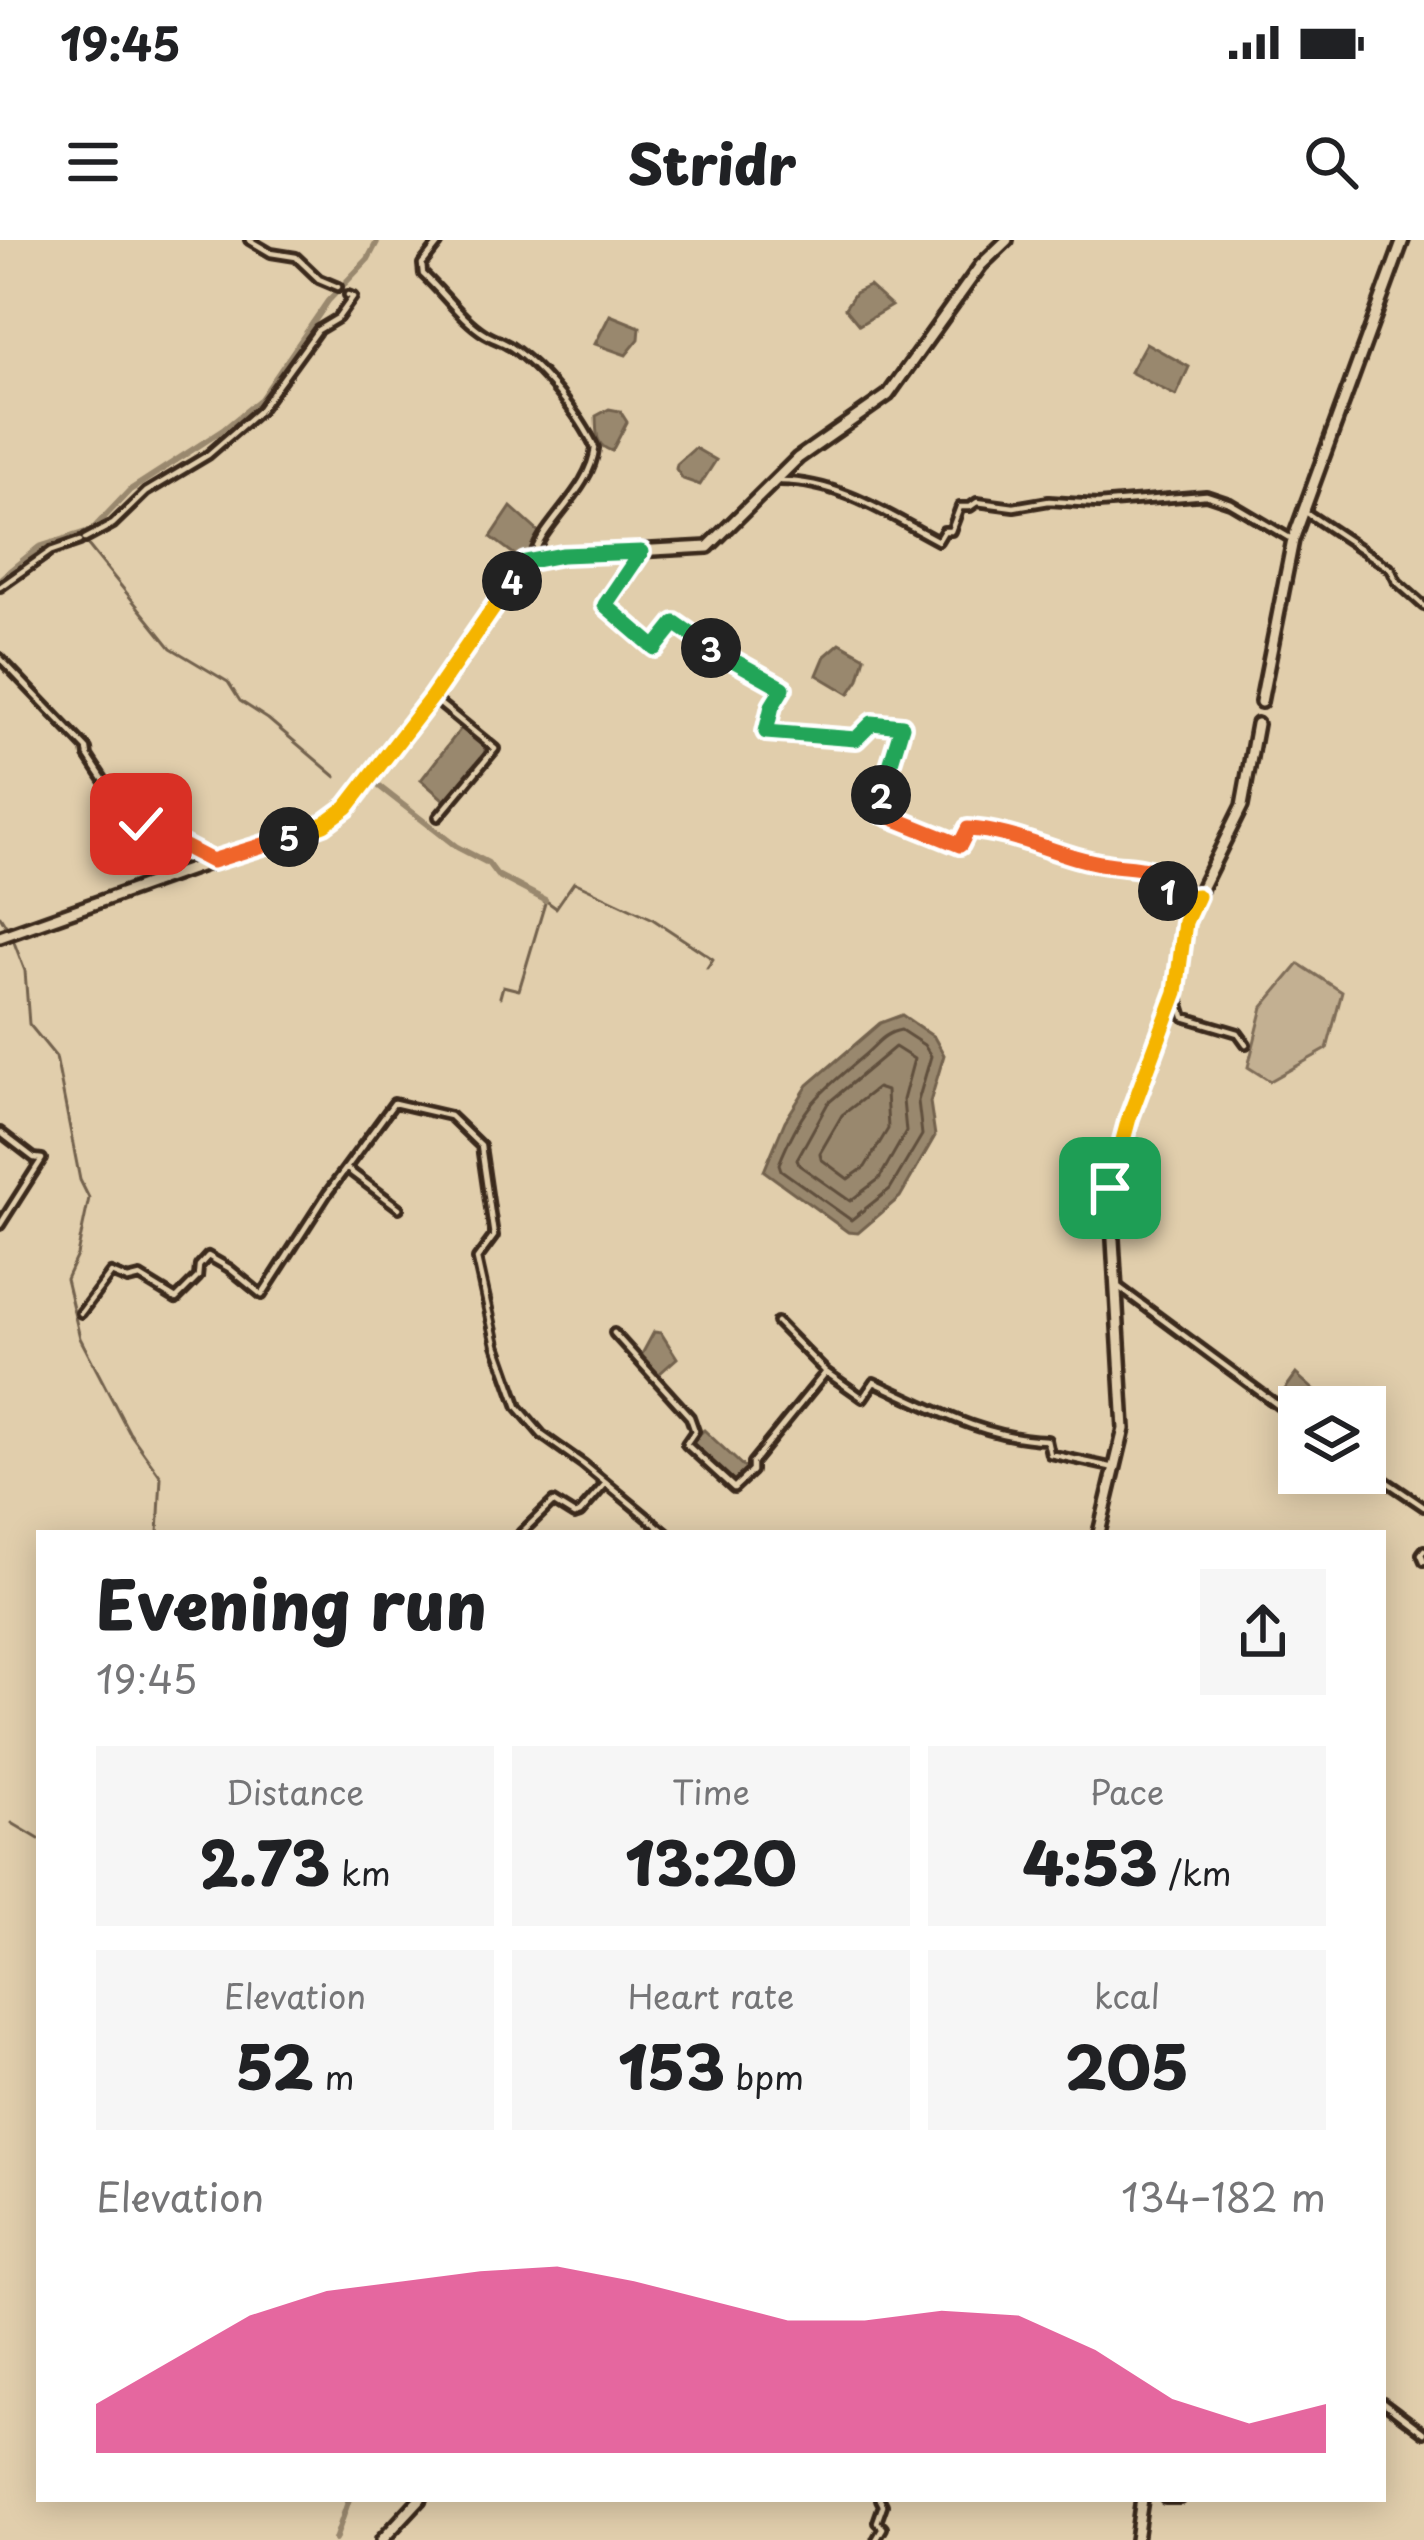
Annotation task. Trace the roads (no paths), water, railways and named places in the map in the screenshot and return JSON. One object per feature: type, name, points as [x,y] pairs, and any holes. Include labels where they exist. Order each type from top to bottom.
[{"type":"main road","points":[[1261,702],[1293,540],[1403,240]]},
{"type":"main road","points":[[1,937],[332,819],[357,796],[432,697],[525,562],[562,555],[708,547],[823,438],[888,394],[1002,242]]},
{"type":"main road","points":[[1100,1530],[1124,1430],[1110,1188],[1129,1118],[1176,992],[1185,922],[1241,806],[1257,724]]},
{"type":"main road","points":[[382,2540],[417,2502]]},
{"type":"main road","points":[[1136,2540],[1142,2502]]},
{"type":"street","points":[[249,240],[271,253],[296,256],[319,279],[338,286]]},
{"type":"street","points":[[433,240],[438,244],[422,264],[422,274],[485,334],[539,370],[596,448],[578,489],[537,545],[533,560]]},
{"type":"street","points":[[0,587],[51,551],[113,524],[146,492],[208,455],[260,410],[318,330],[338,318],[353,297],[348,295]]},
{"type":"street","points":[[776,482],[837,492],[891,513],[938,541],[944,531],[951,531],[960,507],[977,502],[1014,507],[1206,495],[1230,503],[1293,540]]},
{"type":"street","points":[[1304,511],[1391,569],[1397,583],[1424,606]]},
{"type":"street","points":[[641,552],[605,605],[655,648],[675,623],[721,655],[783,688],[772,706],[766,732],[856,739],[872,723],[902,726],[878,812],[960,845],[968,829],[980,830],[1103,864],[1155,869],[1169,883],[1167,899],[1197,896]]},
{"type":"street","points":[[0,658],[87,749],[119,805],[141,824],[212,861]]},
{"type":"street","points":[[432,697],[495,749],[437,817]]},
{"type":"street","points":[[1176,992],[1184,1017],[1240,1031],[1246,1044]]},
{"type":"street","points":[[81,1312],[111,1274],[128,1280],[140,1276],[176,1299],[198,1277],[199,1266],[208,1256],[262,1295],[394,1103],[450,1116],[481,1146],[494,1237],[477,1259],[505,1376],[518,1407],[542,1435],[662,1530]]},
{"type":"street","points":[[0,1132],[42,1159],[0,1225]]},
{"type":"street","points":[[346,1168],[400,1208]]},
{"type":"street","points":[[1114,1284],[1278,1405]]},
{"type":"street","points":[[777,1322],[854,1396],[862,1398],[874,1382],[1010,1439],[1048,1440],[1050,1454],[1115,1468]]},
{"type":"street","points":[[614,1333],[690,1417],[695,1431],[686,1444],[734,1488],[826,1372]]},
{"type":"street","points":[[1386,1481],[1424,1507]]},
{"type":"street","points":[[523,1530],[553,1502],[580,1514],[606,1483]]},
{"type":"street","points":[[1424,1550],[1424,1561]]},
{"type":"street","points":[[1386,2404],[1424,2433]]},
{"type":"street","points":[[876,2540],[884,2528],[877,2522],[882,2502]]},
{"type":"water","points":[[869,286],[891,306],[859,325],[845,308],[855,293]]},
{"type":"water","points":[[610,315],[640,327],[639,339],[626,355],[595,344]]},
{"type":"water","points":[[1146,343],[1189,367],[1176,396],[1130,372]]},
{"type":"water","points":[[609,409],[620,411],[627,422],[612,451],[599,442],[597,433],[596,416]]},
{"type":"water","points":[[695,448],[716,460],[700,485],[683,479],[676,469]]},
{"type":"water","points":[[511,507],[542,535],[523,561],[491,537]]},
{"type":"water","points":[[840,643],[865,657],[849,694],[817,675],[825,656]]},
{"type":"water","points":[[462,727],[486,746],[471,777],[444,800],[421,780]]},
{"type":"water","points":[[902,1015],[934,1037],[944,1055],[930,1102],[935,1136],[900,1197],[858,1233],[848,1232],[764,1171],[785,1121],[808,1085],[880,1023]]},
{"type":"water","points":[[654,1332],[661,1333],[677,1358],[659,1374],[641,1356]]},
{"type":"water","points":[[1296,1374],[1309,1386],[1287,1386]]},
{"type":"water","points":[[704,1430],[748,1471],[734,1485],[688,1444]]},
{"type":"waterway","points":[[0,579],[39,547],[92,530],[130,490],[223,430],[261,399],[328,301],[368,259],[378,240]]},
{"type":"waterway","points":[[79,534],[171,648],[228,682],[240,701],[336,777]]},
{"type":"waterway","points":[[371,780],[457,847],[488,863],[497,875],[545,900]]},
{"type":"waterway","points":[[545,900],[556,908],[574,882],[651,918],[713,959],[707,968]]},
{"type":"waterway","points":[[500,997],[503,986],[519,990],[545,903],[542,897]]},
{"type":"waterway","points":[[0,916],[8,929]]},
{"type":"waterway","points":[[12,937],[25,971],[29,1024],[56,1057],[80,1180],[89,1198],[77,1255],[66,1279],[80,1338],[129,1432],[161,1477],[158,1530]]},
{"type":"waterway","points":[[12,1823],[36,1837]]},
{"type":"waterway","points":[[335,2540],[348,2502]]}]
